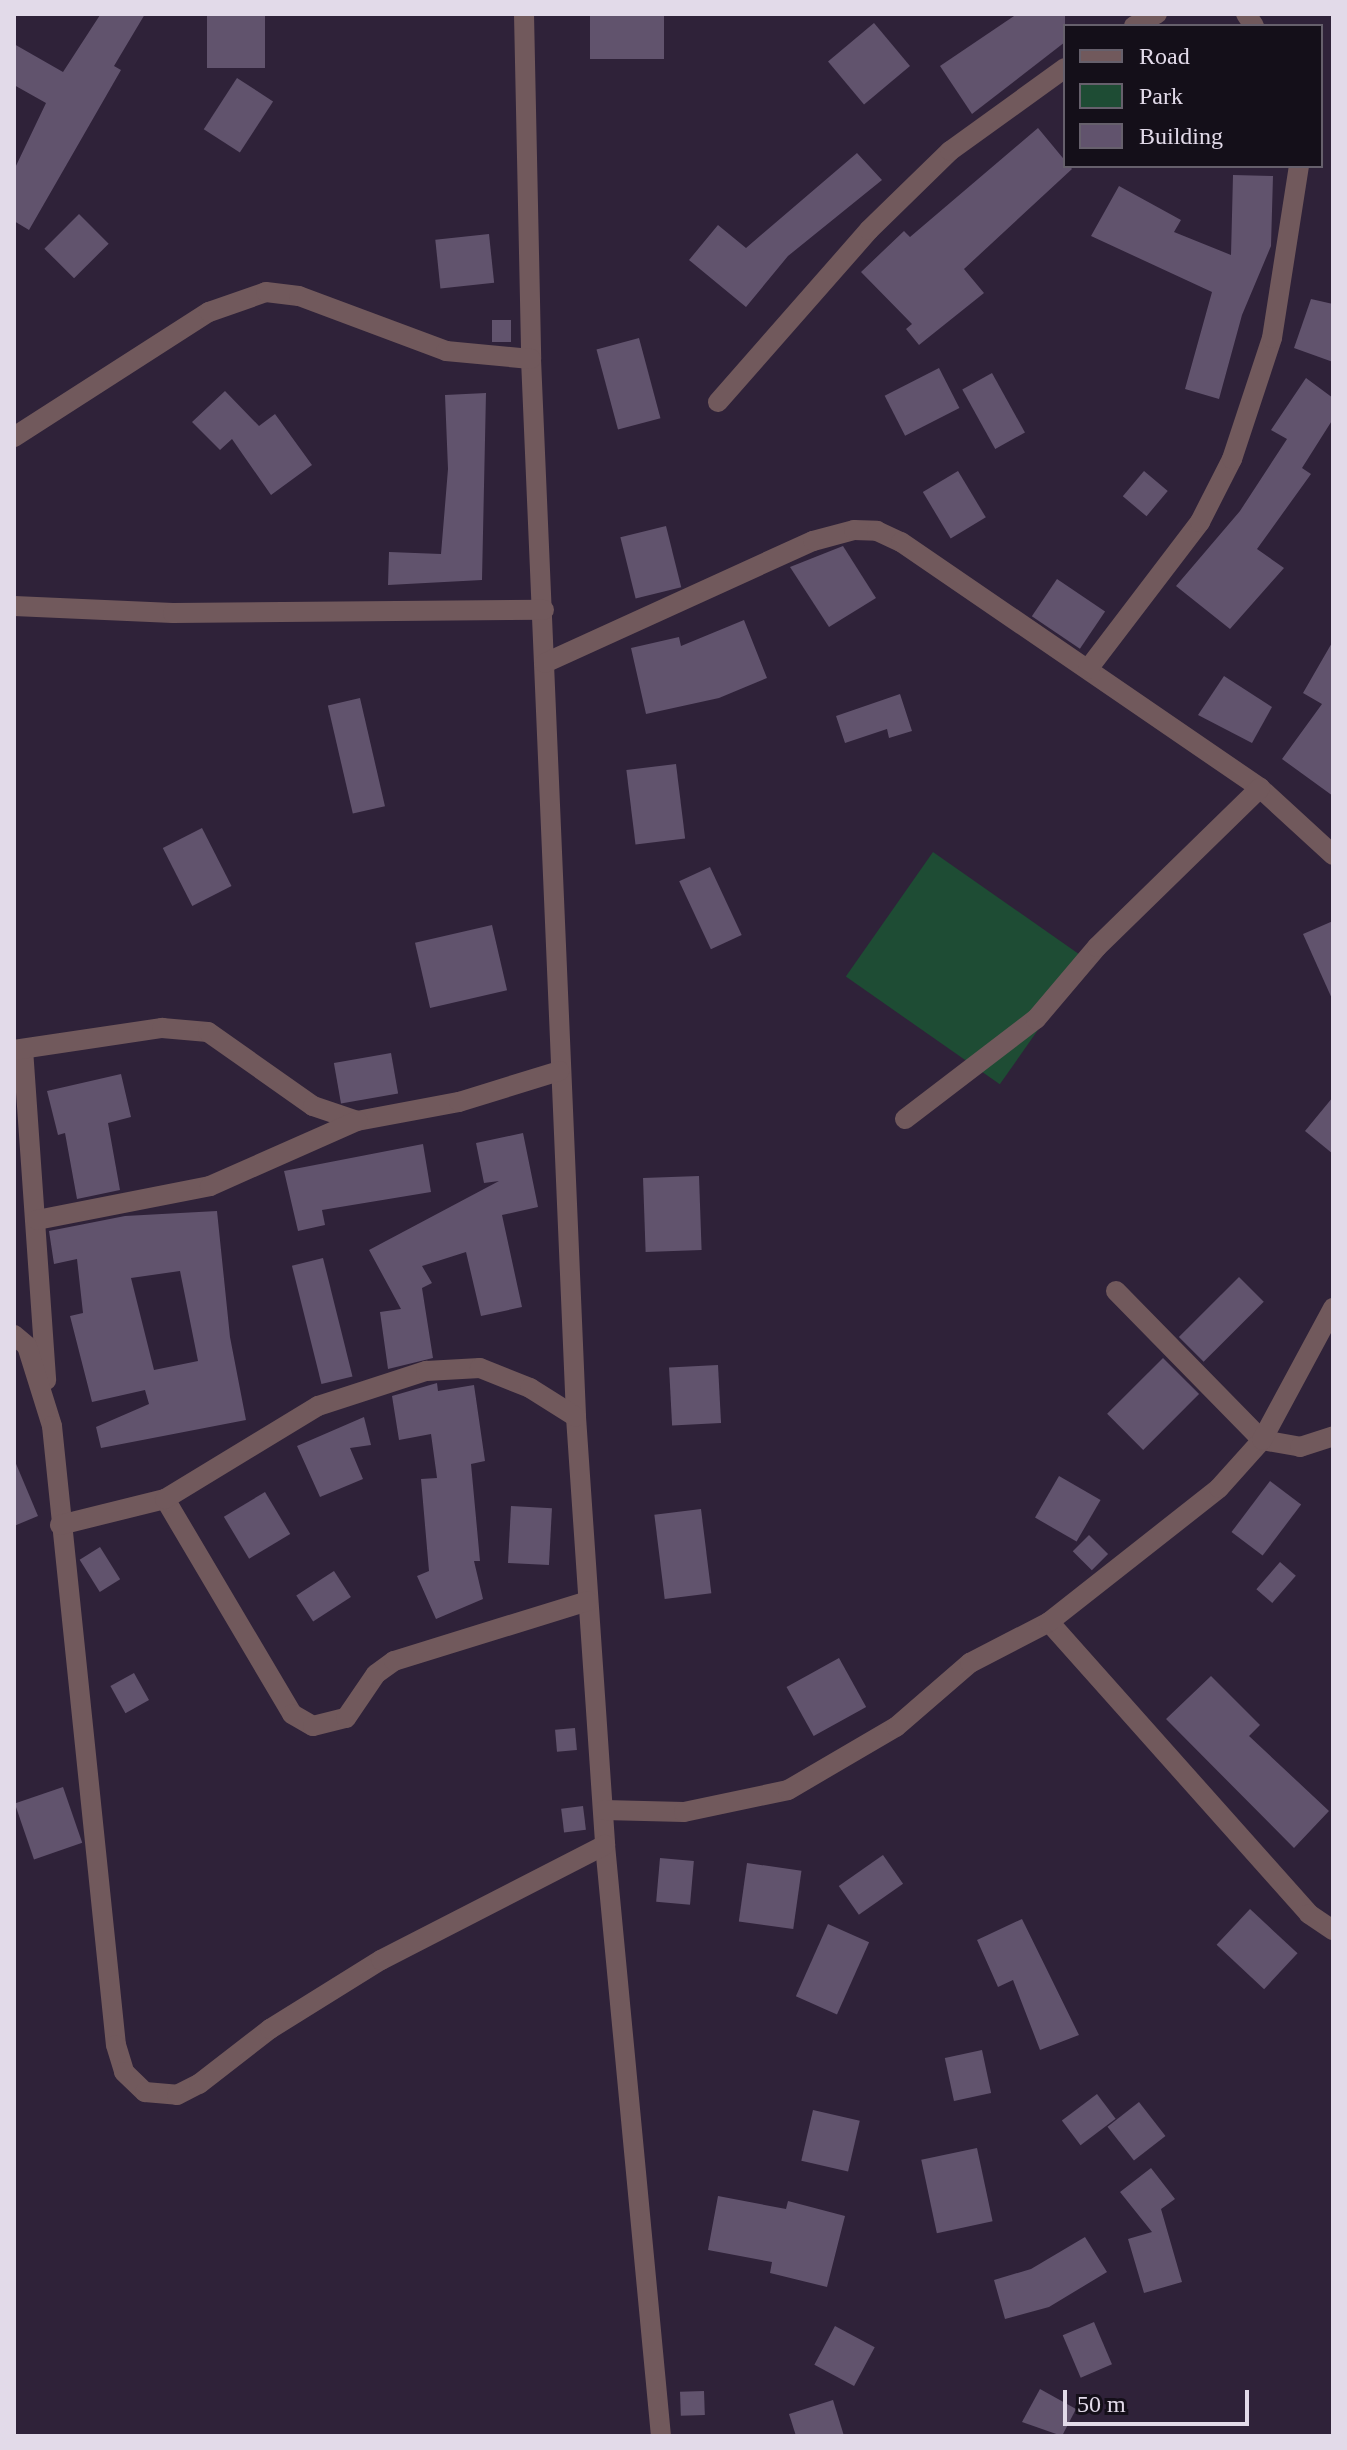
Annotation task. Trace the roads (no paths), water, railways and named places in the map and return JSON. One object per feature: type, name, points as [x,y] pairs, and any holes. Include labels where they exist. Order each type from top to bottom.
[{"type":"street","points":[[524,14],[531,359],[576,1417],[605,1845],[661,2436]]},
{"type":"street","points":[[1138,24],[1157,14]]},
{"type":"street","points":[[718,402],[869,230],[950,151],[1063,69]]},
{"type":"street","points":[[1088,669],[1200,522],[1238,444],[1272,338],[1299,168]]},
{"type":"street","points":[[14,437],[209,312],[266,292],[299,296],[446,351],[531,359]]},
{"type":"street","points":[[545,663],[798,548],[854,530],[901,542],[1260,788],[1333,855]]},
{"type":"street","points":[[14,606],[202,613],[544,610]]},
{"type":"street","points":[[905,1119],[1036,1019],[1097,947],[1260,788]]},
{"type":"street","points":[[357,1121],[313,1106],[208,1032],[162,1028],[19,1050],[37,1220],[47,1399],[116,2045],[124,2072],[145,2092],[177,2095],[199,2084],[270,2029],[381,1960],[605,1845]]},
{"type":"street","points":[[37,1220],[210,1186],[357,1121],[459,1102],[559,1071]]},
{"type":"street","points":[[1116,1291],[1262,1440],[1300,1447],[1333,1436]]},
{"type":"street","points":[[604,1810],[684,1812],[788,1790],[896,1727],[970,1663],[1049,1622],[1184,1520],[1262,1440],[1333,1308]]},
{"type":"street","points":[[14,1335],[27,1346],[47,1399]]},
{"type":"street","points":[[60,1525],[165,1499],[318,1406],[426,1371],[480,1368],[530,1388],[576,1417]]},
{"type":"street","points":[[165,1499],[292,1714],[313,1726],[346,1718],[376,1674],[394,1661],[588,1601]]},
{"type":"street","points":[[1049,1622],[1309,1914],[1333,1930]]}]
